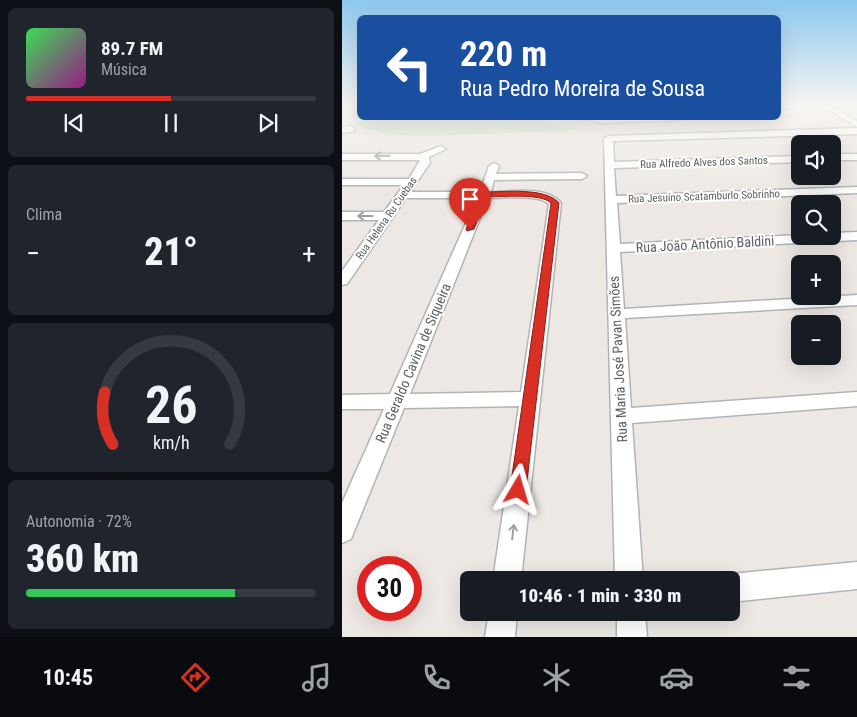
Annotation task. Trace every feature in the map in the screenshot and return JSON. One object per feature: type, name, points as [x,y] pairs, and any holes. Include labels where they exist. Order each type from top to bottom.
[{"type":"street","name":"Rua Maria José Pavan Simões","points":[[629,571],[608,139],[740,135]]},
{"type":"street","points":[[342,157],[421,157],[442,149]]},
{"type":"street","points":[[841,157],[856,156]]},
{"type":"street","name":"Rua Helena Ru Cuebas","points":[[342,281],[426,162],[421,157]]},
{"type":"street","name":"Rua Alfredo Alves dos Santos","points":[[609,166],[791,159]]},
{"type":"street","name":"Rua Geraldo Cavina de Siqueira","points":[[342,531],[492,172],[582,176]]},
{"type":"street","points":[[342,182],[412,182]]},
{"type":"street","name":"Rua Jesuíno Scatamburlo Sobrinho","points":[[611,200],[856,190]]},
{"type":"street","points":[[402,195],[537,195],[550,198],[555,203],[508,571]]},
{"type":"street","points":[[342,216],[389,216]]},
{"type":"street","name":"Rua João Antônio Baldini","points":[[613,248],[856,236]]},
{"type":"street","points":[[342,260],[357,260]]},
{"type":"street","points":[[616,314],[856,300]]},
{"type":"street","points":[[342,402],[529,399]]},
{"type":"street","points":[[621,416],[856,399]]},
{"type":"street","points":[[740,587],[856,575]]},
{"type":"street","points":[[500,637],[502,621]]},
{"type":"street","points":[[631,621],[632,637]]},
{"type":"green space","points":[[390,135],[462,135],[429,136]]},
{"type":"route","points":[[470,229],[484,194],[537,195],[550,198],[555,203],[518,490]]}]
